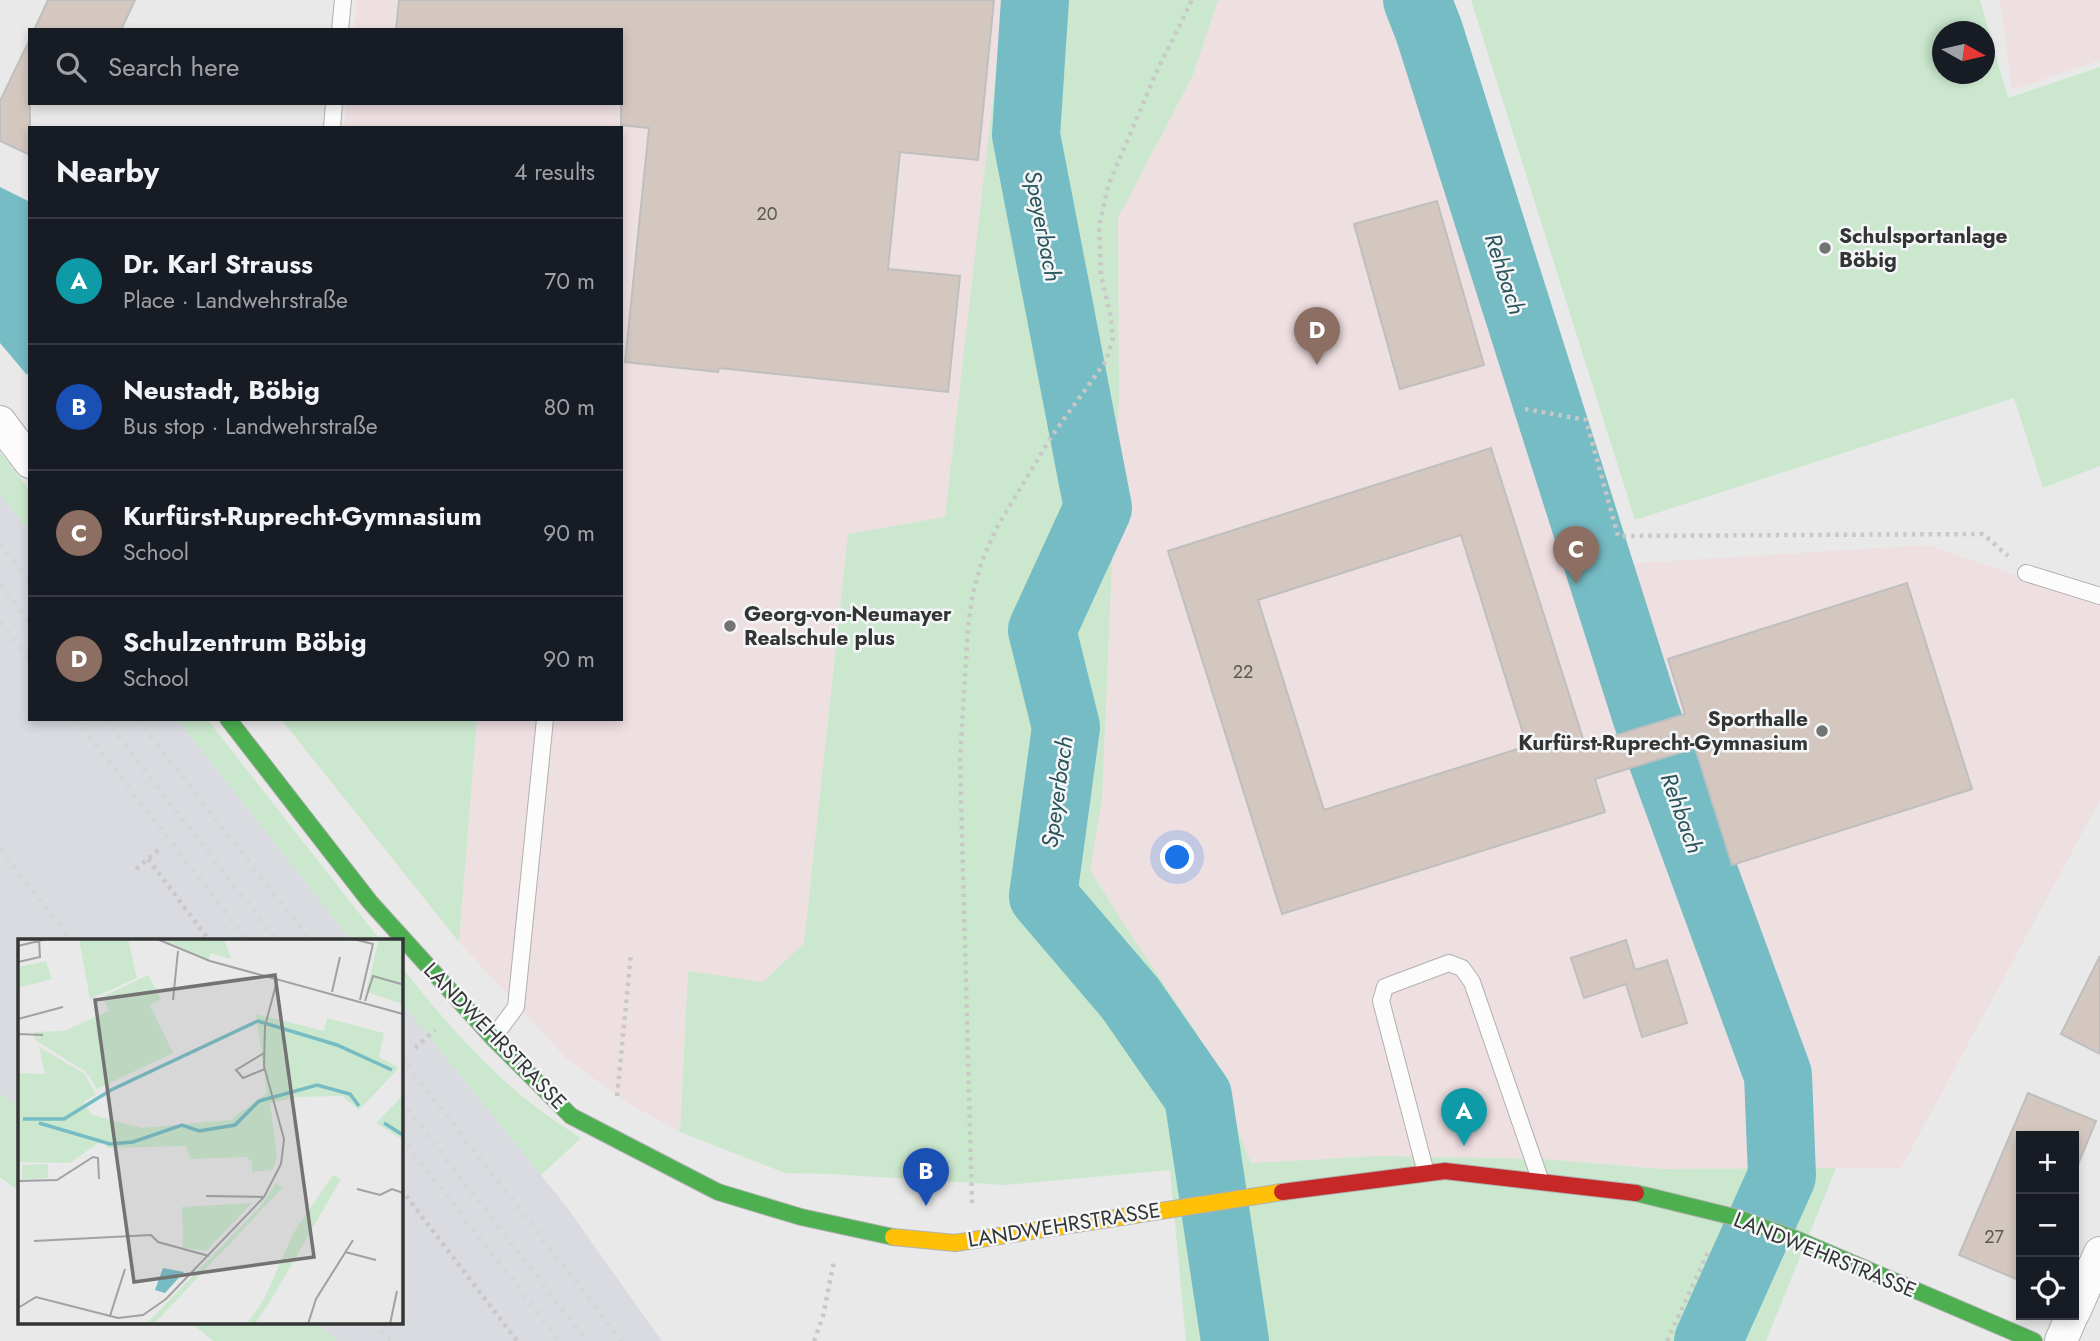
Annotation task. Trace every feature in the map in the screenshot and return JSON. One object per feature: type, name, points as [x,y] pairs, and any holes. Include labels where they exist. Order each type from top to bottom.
[{"type":"street","points":[[0,422],[28,459]]},
{"type":"street","name":"LANDWEHRSTRASSE","points":[[230,721],[370,902],[493,1038],[572,1116],[718,1192],[801,1217],[891,1237],[956,1243],[1238,1198],[1445,1171],[1625,1190],[1732,1216],[1796,1239],[2034,1341]]},
{"type":"street","points":[[2079,1300],[2100,1253]]},
{"type":"street","points":[[2061,1341],[2070,1320]]},
{"type":"lane","points":[[341,28],[343,0]]},
{"type":"lane","points":[[332,126],[334,105]]},
{"type":"lane","points":[[2026,573],[2100,596]]},
{"type":"lane","points":[[493,1038],[516,1007],[545,721]]},
{"type":"lane","points":[[1426,1173],[1381,1001],[1385,987],[1449,963],[1462,968],[1472,982],[1541,1181]]},
{"type":"path","points":[[974,1241],[970,1180],[960,761],[968,628],[974,593],[982,561],[996,529],[1051,437],[1106,361],[1113,338],[1099,253],[1100,227],[1108,186],[1156,73],[1192,0]]},
{"type":"path","points":[[1525,409],[1586,420],[1618,536],[1983,534],[2026,573]]},
{"type":"path","points":[[136,869],[162,848]]},
{"type":"path","points":[[148,859],[208,939]]},
{"type":"path","points":[[612,1139],[631,954]]},
{"type":"path","points":[[415,1048],[440,1026]]},
{"type":"path","points":[[402,1190],[517,1341]]},
{"type":"path","points":[[1667,1341],[1732,1216]]},
{"type":"path","points":[[814,1341],[823,1316],[841,1226]]},
{"type":"shaded area","name":"Georg-von-Neumayer Realschule plus","points":[[357,0],[1004,0],[945,518],[848,534],[804,943],[763,982],[688,972],[680,1132],[629,1104],[566,1058],[459,942],[477,721],[623,721],[623,126],[344,126],[347,105],[623,105],[623,28],[354,28]]},
{"type":"shaded area","points":[[1218,0],[1433,0],[1624,564],[1927,545],[2100,604],[2100,800],[1901,1168],[1662,1169],[1544,1159],[1378,1156],[1251,1163],[1199,1036],[1090,870],[1102,800],[1119,397],[1118,218],[1192,77]]},
{"type":"shaded area","points":[[2000,0],[2100,0],[2100,60],[2012,90]]},
{"type":"shaded area","points":[[0,494],[28,529],[28,721],[179,721],[350,939],[18,939],[18,1105],[0,1094]]},
{"type":"shaded area","points":[[402,1003],[566,1206],[662,1341],[337,1341],[318,1324],[402,1324]]},
{"type":"green space","points":[[1004,0],[1218,0],[1192,77],[1118,218],[1119,397],[1102,800],[1090,870],[1199,1036],[1251,1163],[1378,1156],[1544,1159],[1662,1169],[1836,1168],[1766,1341],[1186,1341],[1170,1170],[1005,1185],[785,1173],[680,1132],[688,971],[763,982],[804,943],[848,534],[945,517]]},
{"type":"green space","name":"Schulsportanlage Böbig","points":[[1471,0],[1980,0],[1986,21],[1932,21],[1932,84],[1995,84],[1995,52],[2008,98],[2100,67],[2100,466],[2043,488],[2014,398],[1635,520]]},
{"type":"green space","points":[[0,452],[28,488],[28,529],[0,494]]},
{"type":"green space","points":[[179,721],[209,721],[379,939],[350,939]]},
{"type":"green space","points":[[283,721],[477,721],[459,942]]},
{"type":"green space","points":[[402,967],[431,1004],[482,1059],[541,1111],[581,1138],[541,1175],[402,1003]]},
{"type":"green space","points":[[0,1094],[18,1105],[18,1190],[0,1177]]},
{"type":"green space","points":[[192,1324],[318,1324],[337,1341],[213,1341]]},
{"type":"water","points":[[0,187],[28,201],[27,375],[0,343]]},
{"type":"building","points":[[48,0],[135,0],[122,28],[35,28]]},
{"type":"building","points":[[399,0],[994,0],[978,160],[900,152],[888,269],[960,276],[948,392],[719,368],[718,372],[625,362],[649,128],[621,125],[623,28],[396,28]]},
{"type":"building","points":[[28,43],[28,154],[0,141],[0,101]]},
{"type":"building","points":[[1437,201],[1484,365],[1400,389],[1354,224]]},
{"type":"building","points":[[1491,448],[1585,745],[1685,714],[1668,659],[1907,583],[1972,789],[1732,865],[1695,748],[1595,779],[1605,812],[1282,914],[1168,551]],"holes":[[[1461,535],[1527,746],[1324,810],[1258,600]]]},
{"type":"building","points":[[1626,940],[1635,970],[1667,960],[1687,1023],[1642,1037],[1626,984],[1584,998],[1571,958]]},
{"type":"building","points":[[2100,956],[2100,1054],[2061,1034]]},
{"type":"building","points":[[2028,1093],[2096,1121],[2079,1162],[2079,1131],[2016,1131],[2016,1279],[1959,1255]]},
{"type":"waterway","name":"Speyerbach","points":[[1035,0],[1026,135],[1098,508],[1042,630],[1066,727],[1043,896],[1130,998],[1198,1096],[1235,1341]]},
{"type":"waterway","name":"Rehbach","points":[[1417,0],[1646,715],[1778,1075],[1782,1176],[1708,1341]]},
{"type":"railway","points":[[0,544],[28,579]]},
{"type":"railway","points":[[0,585],[28,620]]},
{"type":"railway","points":[[0,622],[28,657]]},
{"type":"railway","points":[[78,721],[246,939]]},
{"type":"railway","points":[[107,721],[275,939]]},
{"type":"railway","points":[[139,721],[309,939]]},
{"type":"railway","points":[[0,849],[70,939]]},
{"type":"railway","points":[[402,1058],[622,1341]]},
{"type":"railway","points":[[402,1102],[587,1341]]},
{"type":"railway","points":[[402,1138],[560,1341]]},
{"type":"railway","points":[[376,1324],[392,1341]]},
{"type":"traffic: fast","points":[[230,721],[370,902],[493,1038],[571,1116],[718,1192],[801,1217],[893,1237]]},
{"type":"traffic: fast","points":[[1636,1193],[1738,1218],[1796,1239],[2034,1341]]},
{"type":"traffic: slow","points":[[893,1237],[955,1243],[1282,1192]]},
{"type":"traffic: jam","points":[[1282,1192],[1445,1171],[1636,1193]]},
{"type":"place","name":"Schulsportanlage Böbig","points":[[1825,248]]},
{"type":"place","name":"Schulzentrum Böbig","points":[[1317,365]]},
{"type":"place","name":"Kurfürst-Ruprecht-Gymnasium","points":[[1576,584]]},
{"type":"place","name":"Georg-von-Neumayer Realschule plus","points":[[730,626]]},
{"type":"place","name":"Sporthalle Kurfürst-Ruprecht-Gymnasium","points":[[1822,731]]},
{"type":"place","name":"Dr. Karl Strauss","points":[[1464,1146]]},
{"type":"place","name":"Neustadt, Böbig","points":[[926,1206]]}]
